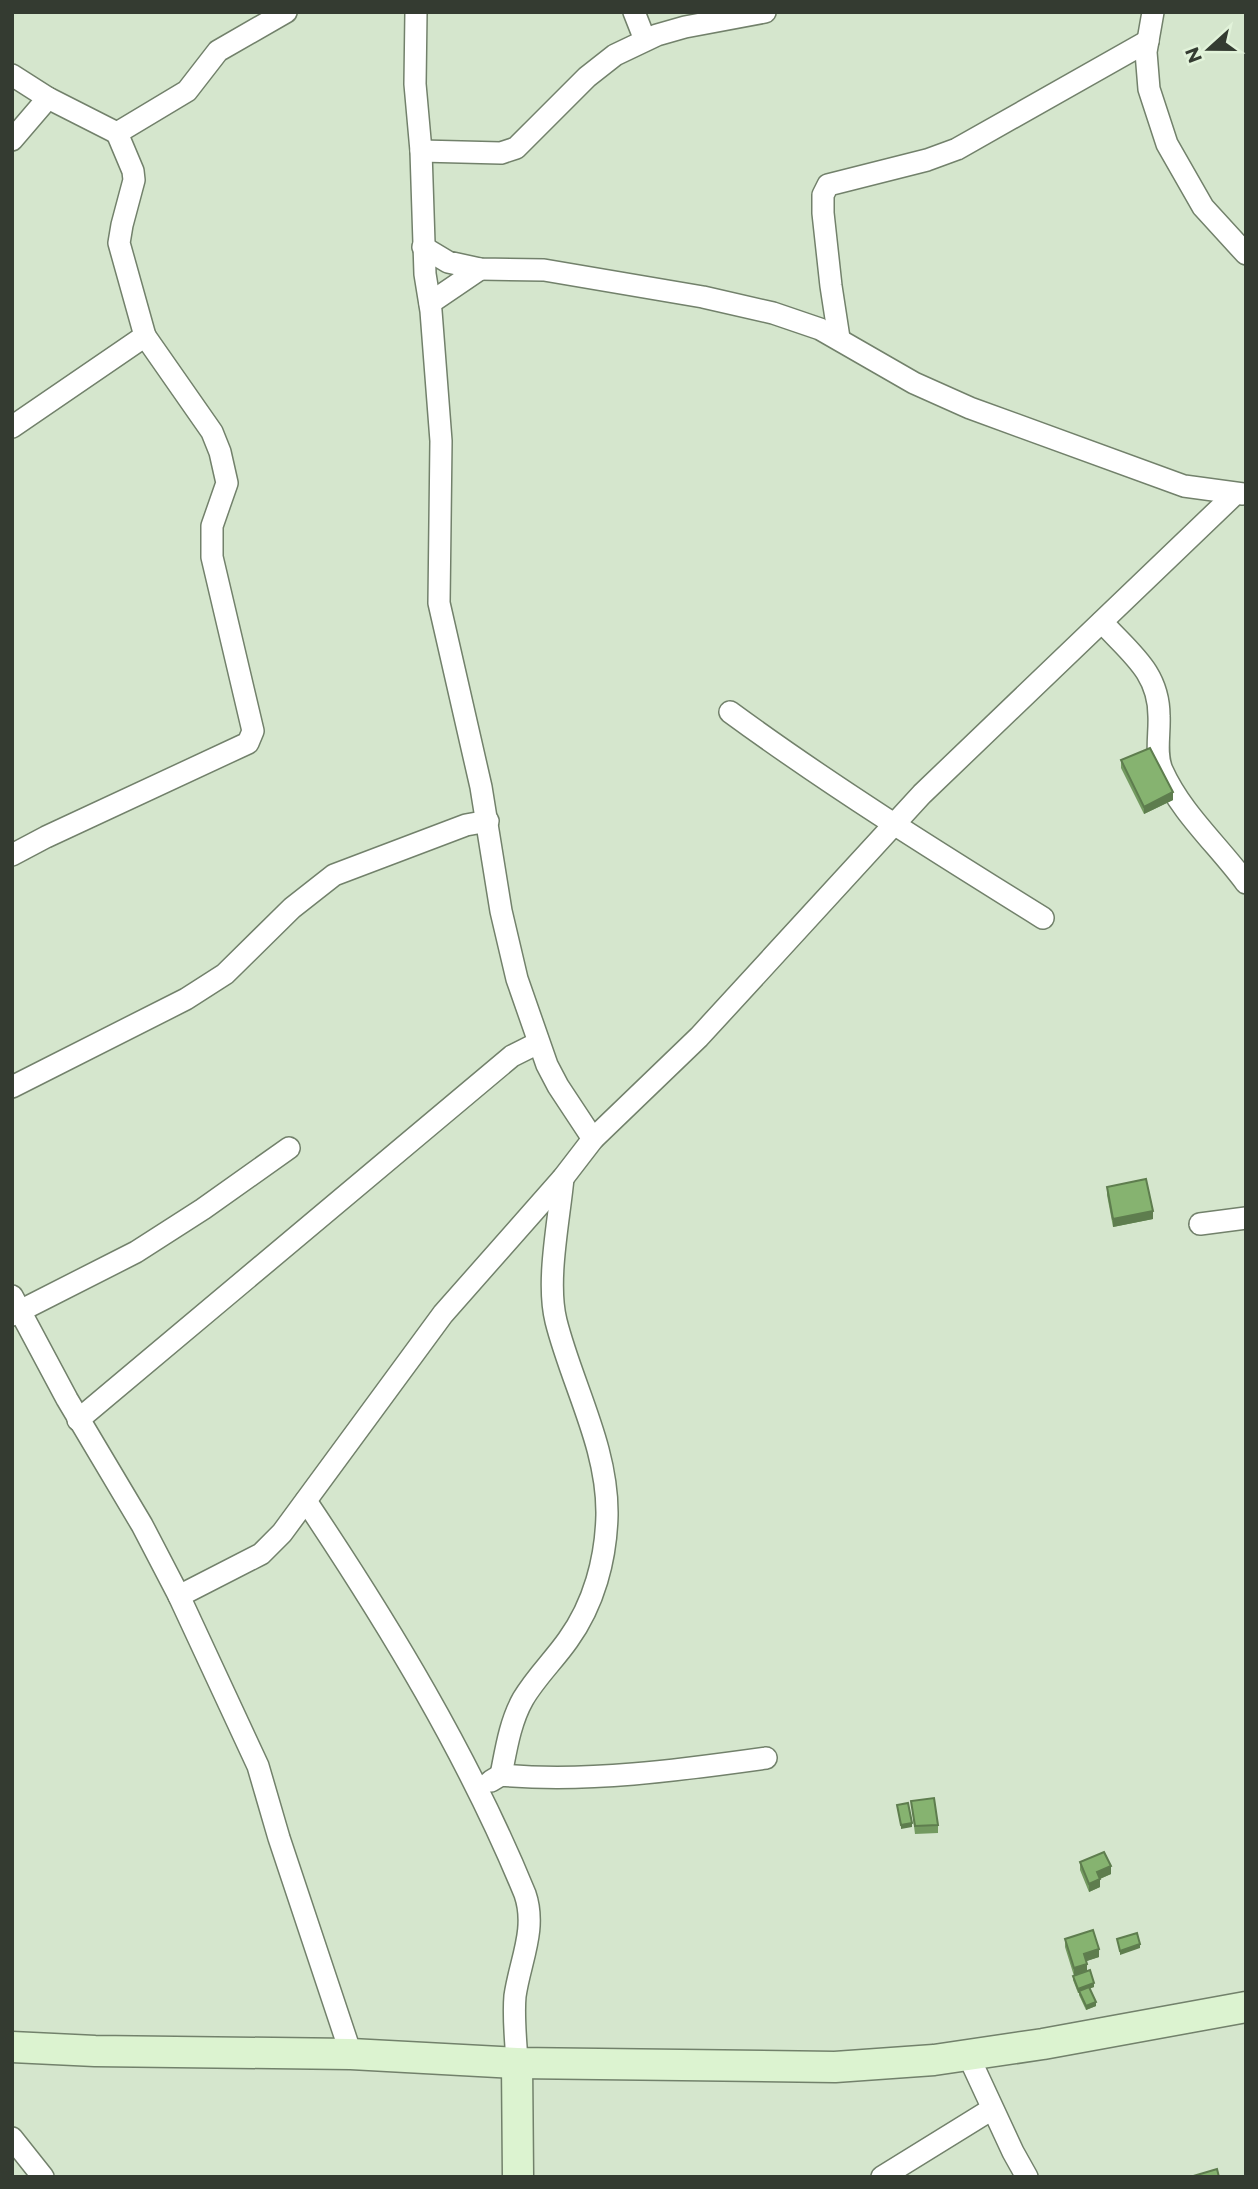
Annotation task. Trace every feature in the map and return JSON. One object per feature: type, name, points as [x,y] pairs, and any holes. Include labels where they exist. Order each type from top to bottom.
[{"type":"street","points":[[117,133],[187,91],[218,51],[286,12]]},
{"type":"street","points":[[416,12],[415,84],[421,151],[423,247],[441,441],[439,603],[488,821],[501,911],[517,979],[538,1044],[558,1086],[593,1139]]},
{"type":"street","points":[[634,12],[645,40]]},
{"type":"street","points":[[421,151],[501,153],[516,148],[587,77],[615,55],[645,40],[685,27],[765,12]]},
{"type":"street","points":[[1153,12],[1146,52],[1149,89],[1167,144],[1203,207],[1246,254]]},
{"type":"street","points":[[839,338],[823,213],[823,195],[828,185],[927,160],[957,149],[1148,41]]},
{"type":"street","points":[[12,75],[117,133],[134,171],[119,243],[145,336],[212,432],[220,452],[227,483],[212,526],[212,557],[253,731],[248,743],[12,855]]},
{"type":"street","points":[[12,140],[48,97]]},
{"type":"street","points":[[423,247],[448,262],[480,269],[544,270],[703,296],[773,313],[839,338],[914,383],[970,408],[1184,486],[1240,494]]},
{"type":"street","points":[[430,303],[480,269]]},
{"type":"street","points":[[12,427],[145,336]]},
{"type":"street","points":[[179,1596],[261,1554],[282,1533],[443,1314],[593,1139],[699,1037],[922,794],[1240,494]]},
{"type":"street","points":[[1102,622],[1151,675],[1157,693],[1159,756],[1162,769],[1190,816],[1227,856],[1246,883]]},
{"type":"street","points":[[730,712],[792,758],[893,825],[1043,918]]},
{"type":"street","points":[[12,1087],[186,999],[225,974],[292,908],[334,875],[466,825],[488,821]]},
{"type":"street","points":[[78,1420],[512,1056],[538,1044]]},
{"type":"street","points":[[289,1148],[203,1209],[136,1252],[15,1307],[78,1420],[142,1525],[179,1596],[258,1766],[279,1839],[351,2054]]},
{"type":"street","points":[[501,1775],[513,1723],[522,1701],[535,1680],[568,1640],[589,1606],[600,1572],[607,1515],[603,1472],[589,1420],[555,1319],[552,1286],[562,1178]]},
{"type":"street","points":[[1200,1224],[1246,1218]]},
{"type":"street","points":[[306,1501],[399,1649],[479,1789],[510,1856],[530,1909],[531,1923],[515,1998],[518,2177]]},
{"type":"street","points":[[479,1789],[501,1775],[588,1776],[661,1772],[766,1758]]},
{"type":"street","points":[[12,2047],[95,2051],[351,2054],[516,2063],[835,2067],[883,2065],[968,2055],[1246,2007]]},
{"type":"street","points":[[968,2055],[1027,2177]]},
{"type":"street","points":[[882,2177],[992,2109]]},
{"type":"street","points":[[12,2138],[43,2177]]},
{"type":"building","points":[[1150,748],[1173,792],[1144,807],[1121,760]]},
{"type":"building","points":[[1146,1179],[1153,1211],[1113,1219],[1107,1187]]},
{"type":"building","points":[[934,1798],[938,1825],[915,1826],[911,1801]]},
{"type":"building","points":[[908,1803],[912,1823],[901,1825],[897,1805]]},
{"type":"building","points":[[1104,1852],[1111,1866],[1097,1872],[1100,1879],[1089,1884],[1080,1862]]},
{"type":"building","points":[[1093,1930],[1099,1949],[1084,1954],[1087,1964],[1074,1968],[1065,1939]]},
{"type":"building","points":[[1137,1933],[1140,1944],[1120,1951],[1117,1939]]},
{"type":"building","points":[[1090,1970],[1094,1983],[1078,1989],[1073,1976]]},
{"type":"building","points":[[1089,1987],[1096,2002],[1086,2006],[1079,1991]]},
{"type":"building","points":[[1217,2169],[1219,2177],[1190,2177]]}]
